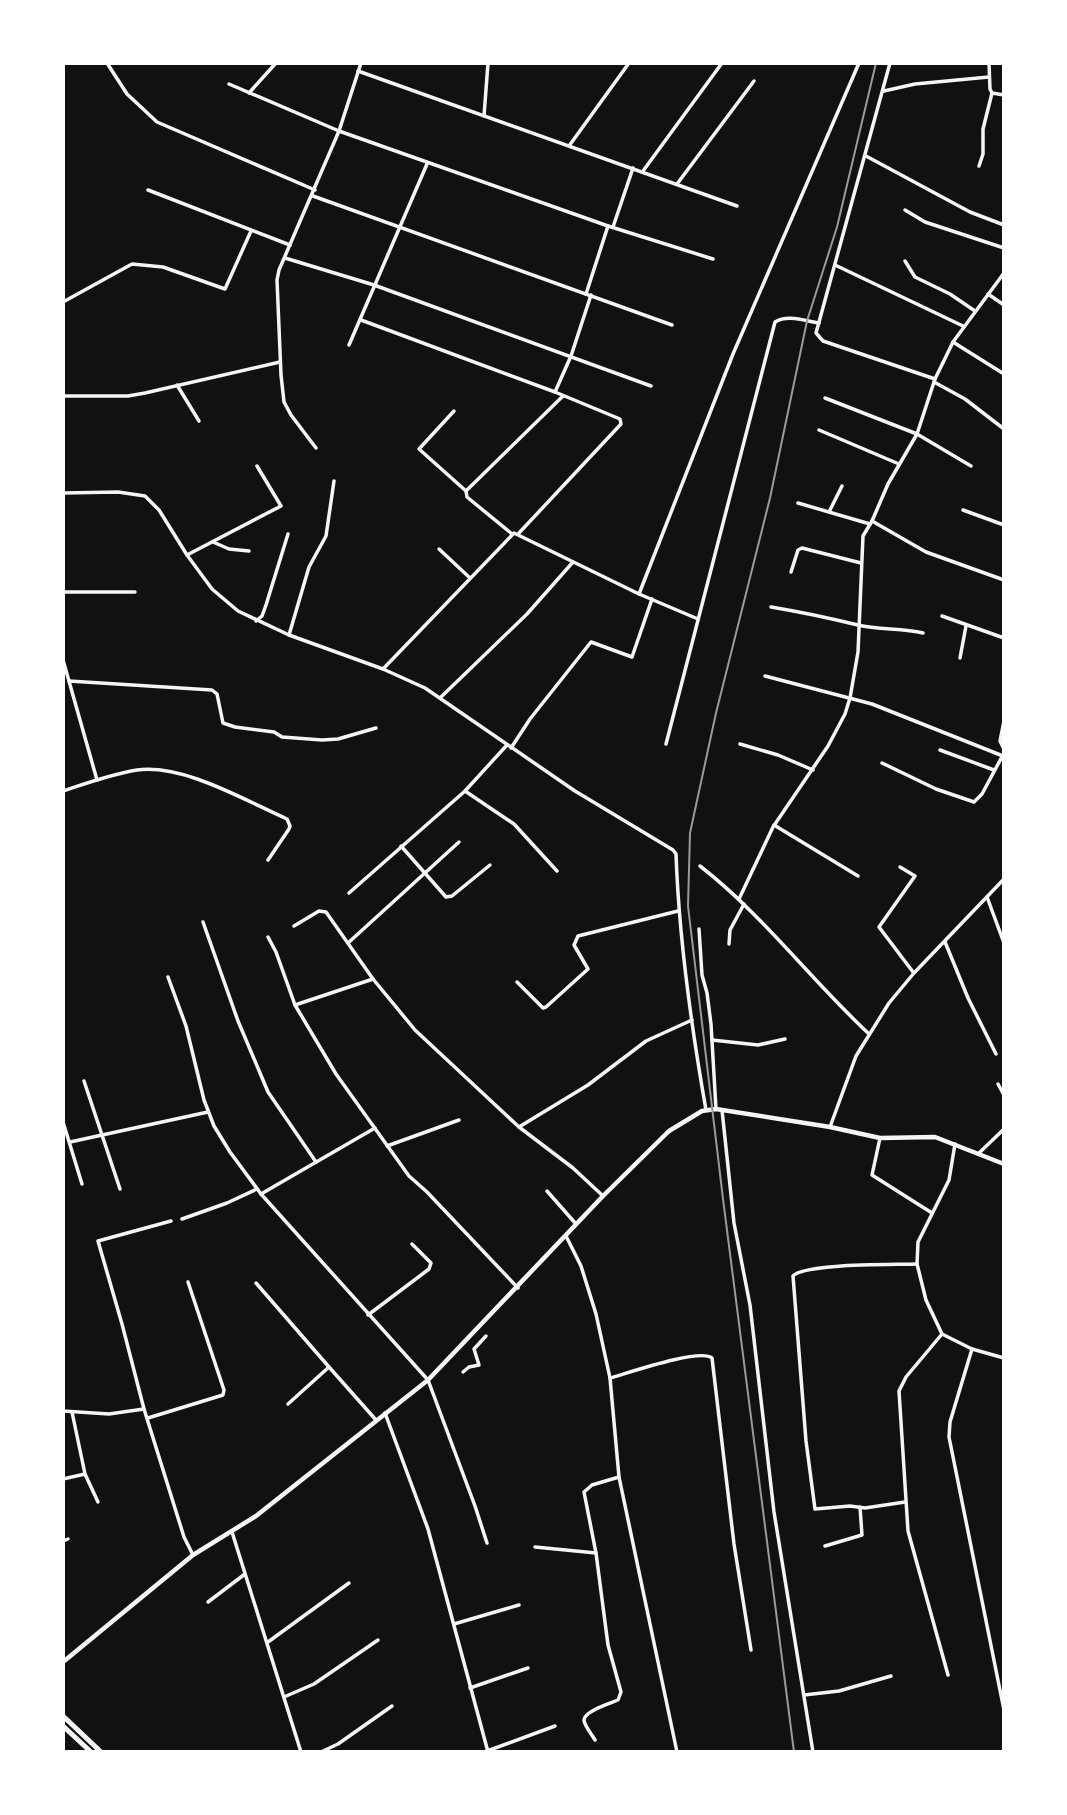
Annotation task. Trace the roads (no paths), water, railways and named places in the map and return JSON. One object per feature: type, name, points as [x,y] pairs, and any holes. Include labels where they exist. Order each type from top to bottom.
[{"type":"main road","points":[[63,1662],[193,1555],[263,1511],[428,1380],[603,1196],[674,1127],[706,1110],[719,1109],[880,1138],[897,1140],[933,1137],[1004,1164]]},
{"type":"main road","points":[[65,1719],[64,1728],[91,1752]]},
{"type":"main road","points":[[65,1719],[101,1752]]},
{"type":"street","points":[[107,63],[127,94],[158,122],[315,190]]},
{"type":"street","points":[[249,93],[276,63]]},
{"type":"street","points":[[316,448],[287,409],[283,394],[277,280],[339,131],[361,63]]},
{"type":"street","points":[[484,116],[488,63]]},
{"type":"street","points":[[569,146],[629,63]]},
{"type":"street","points":[[643,171],[722,63]]},
{"type":"street","points":[[639,594],[733,354],[859,63]]},
{"type":"street","points":[[890,63],[816,333],[824,341],[935,381],[965,399],[1004,429]]},
{"type":"street","points":[[979,166],[983,154],[983,129],[992,93],[989,63]]},
{"type":"street","points":[[358,71],[737,206]]},
{"type":"street","points":[[884,91],[915,84],[989,77]]},
{"type":"street","points":[[677,184],[754,81]]},
{"type":"street","points":[[229,85],[339,131],[428,163],[608,226],[713,259]]},
{"type":"street","points":[[992,93],[1004,94]]},
{"type":"street","points":[[866,156],[970,212],[1004,225]]},
{"type":"street","points":[[349,345],[428,163]]},
{"type":"street","points":[[613,227],[633,168]]},
{"type":"street","points":[[148,190],[290,245]]},
{"type":"street","points":[[313,196],[672,325]]},
{"type":"street","points":[[905,210],[925,222],[1004,248]]},
{"type":"street","points":[[555,392],[570,356],[608,226]]},
{"type":"street","points":[[63,302],[132,264],[176,270],[225,289],[251,231]]},
{"type":"street","points":[[285,258],[374,285],[651,386]]},
{"type":"street","points":[[905,261],[915,277],[950,294],[975,311]]},
{"type":"street","points":[[835,265],[963,326]]},
{"type":"street","points":[[739,899],[774,825],[813,770],[839,726],[850,698],[858,652],[862,540],[888,484],[918,434],[935,381],[953,342],[1004,273]]},
{"type":"street","points":[[988,294],[1004,305]]},
{"type":"street","points":[[666,744],[775,322],[791,318],[818,323]]},
{"type":"street","points":[[361,320],[620,419],[621,424],[519,533]]},
{"type":"street","points":[[953,342],[1004,374]]},
{"type":"street","points":[[63,396],[128,396],[280,362]]},
{"type":"street","points":[[177,385],[199,421]]},
{"type":"street","points":[[466,491],[563,396]]},
{"type":"street","points":[[825,398],[918,434],[971,466]]},
{"type":"street","points":[[454,411],[419,449],[466,491],[467,497],[512,534]]},
{"type":"street","points":[[819,430],[900,464]]},
{"type":"street","points":[[187,555],[281,506],[257,466]]},
{"type":"street","points":[[289,635],[309,567],[326,536],[334,481]]},
{"type":"street","points":[[829,512],[842,486]]},
{"type":"street","points":[[63,493],[118,492],[145,496],[159,510],[187,555],[219,596],[238,611],[289,635],[383,669],[425,688],[575,792],[673,850],[676,854],[684,974],[706,1110]]},
{"type":"street","points":[[798,503],[871,523],[926,552],[1004,580]]},
{"type":"street","points":[[963,510],[1004,525]]},
{"type":"street","points":[[383,669],[512,534],[519,533],[639,594],[698,618]]},
{"type":"street","points":[[256,621],[262,616],[288,534]]},
{"type":"street","points":[[213,542],[229,549],[249,551]]},
{"type":"street","points":[[792,572],[798,550],[802,548],[861,563]]},
{"type":"street","points":[[439,549],[470,578]]},
{"type":"street","points":[[440,697],[527,614],[573,562]]},
{"type":"street","points":[[63,592],[135,592]]},
{"type":"street","points":[[349,893],[465,791],[509,747],[591,642],[632,657],[652,599]]},
{"type":"street","points":[[771,607],[859,625],[892,627],[923,633]]},
{"type":"street","points":[[942,616],[1004,638]]},
{"type":"street","points":[[960,658],[966,625]]},
{"type":"street","points":[[63,660],[97,780]]},
{"type":"street","points":[[765,676],[850,698],[1004,753]]},
{"type":"street","points":[[69,681],[212,690],[217,694],[223,723],[274,732],[290,738],[338,739],[376,727]]},
{"type":"street","points":[[882,763],[936,789],[974,802],[982,794],[1004,753],[1000,741],[1004,721]]},
{"type":"street","points":[[740,744],[778,755],[813,770]]},
{"type":"street","points":[[940,750],[994,770]]},
{"type":"street","points":[[63,791],[136,771],[178,774],[192,778],[287,819],[290,823],[289,829],[268,860]]},
{"type":"street","points":[[465,791],[514,824],[557,872]]},
{"type":"street","points":[[774,825],[858,876]]},
{"type":"street","points":[[348,943],[459,842]]},
{"type":"street","points":[[401,846],[446,897],[450,897],[490,865]]},
{"type":"street","points":[[700,866],[739,899],[831,998],[868,1033]]},
{"type":"street","points":[[900,867],[915,876],[879,927],[914,973]]},
{"type":"street","points":[[830,1127],[868,1033],[914,973],[1004,879]]},
{"type":"street","points":[[987,897],[1004,943]]},
{"type":"street","points":[[729,944],[730,930],[744,904]]},
{"type":"street","points":[[294,926],[322,910],[415,1030],[519,1127],[573,1168],[603,1196]]},
{"type":"street","points":[[517,982],[538,1005],[546,1007],[588,969],[574,945],[578,936],[678,911]]},
{"type":"street","points":[[204,922],[238,1021],[268,1092],[316,1161]]},
{"type":"street","points":[[699,929],[719,1109],[750,1304],[774,1512],[813,1752]]},
{"type":"street","points":[[268,937],[295,1006],[329,1065],[409,1176],[517,1288]]},
{"type":"street","points":[[945,942],[968,998],[996,1054]]},
{"type":"street","points":[[168,977],[186,1026],[208,1112],[230,1152],[261,1194],[428,1380],[486,1543]]},
{"type":"street","points":[[295,1006],[373,978]]},
{"type":"street","points":[[519,1127],[588,1085],[646,1041],[692,1020]]},
{"type":"street","points":[[712,1040],[758,1045],[785,1039]]},
{"type":"street","points":[[84,1081],[120,1189]]},
{"type":"street","points":[[998,1084],[1004,1095]]},
{"type":"street","points":[[70,1142],[208,1112]]},
{"type":"street","points":[[387,1146],[459,1120]]},
{"type":"street","points":[[63,1122],[82,1184]]},
{"type":"street","points":[[261,1194],[375,1128]]},
{"type":"street","points":[[978,1154],[1004,1129]]},
{"type":"street","points":[[880,1138],[872,1175],[932,1213]]},
{"type":"street","points":[[955,1144],[949,1180],[918,1242],[917,1264],[926,1300],[942,1334],[972,1349],[1004,1359]]},
{"type":"street","points":[[182,1219],[257,1189]]},
{"type":"street","points":[[547,1191],[576,1224]]},
{"type":"street","points":[[171,1221],[98,1241],[124,1328],[144,1409],[184,1537],[193,1555]]},
{"type":"street","points":[[566,1236],[581,1266],[596,1314],[610,1378],[619,1477],[677,1752]]},
{"type":"street","points":[[368,1315],[429,1269],[431,1263],[412,1244]]},
{"type":"street","points":[[905,1502],[818,1510],[813,1505],[793,1276],[801,1271],[835,1267],[917,1264]]},
{"type":"street","points":[[148,1418],[223,1395],[224,1390],[188,1283]]},
{"type":"street","points":[[256,1283],[376,1420]]},
{"type":"street","points":[[942,1334],[906,1377],[899,1391],[909,1536],[948,1675]]},
{"type":"street","points":[[463,1372],[469,1367],[479,1365],[474,1349],[486,1336]]},
{"type":"street","points":[[972,1349],[948,1437],[1004,1710]]},
{"type":"street","points":[[610,1378],[663,1362],[705,1354],[712,1358],[734,1544],[751,1650]]},
{"type":"street","points":[[288,1404],[329,1367]]},
{"type":"street","points":[[63,1410],[109,1415],[144,1409]]},
{"type":"street","points":[[72,1412],[85,1474],[98,1502]]},
{"type":"street","points":[[385,1413],[428,1529],[487,1751],[555,1727]]},
{"type":"street","points":[[63,1479],[85,1474]]},
{"type":"street","points":[[595,1740],[584,1717],[589,1712],[618,1700],[621,1692],[608,1645],[596,1553],[584,1492],[592,1485],[619,1477]]},
{"type":"street","points":[[825,1546],[862,1535],[860,1507]]},
{"type":"street","points":[[232,1532],[301,1752]]},
{"type":"street","points":[[63,1541],[68,1539]]},
{"type":"street","points":[[535,1547],[596,1553]]},
{"type":"street","points":[[208,1602],[245,1574]]},
{"type":"street","points":[[268,1642],[349,1583]]},
{"type":"street","points":[[454,1624],[519,1605]]},
{"type":"street","points":[[284,1697],[314,1684],[379,1640]]},
{"type":"street","points":[[471,1689],[528,1668]]},
{"type":"street","points":[[804,1695],[839,1691],[891,1676]]},
{"type":"street","points":[[321,1752],[338,1744],[392,1706]]},
{"type":"railway","points":[[794,1752],[688,906],[690,833],[716,713],[770,498],[807,321],[837,227],[876,63]]}]
